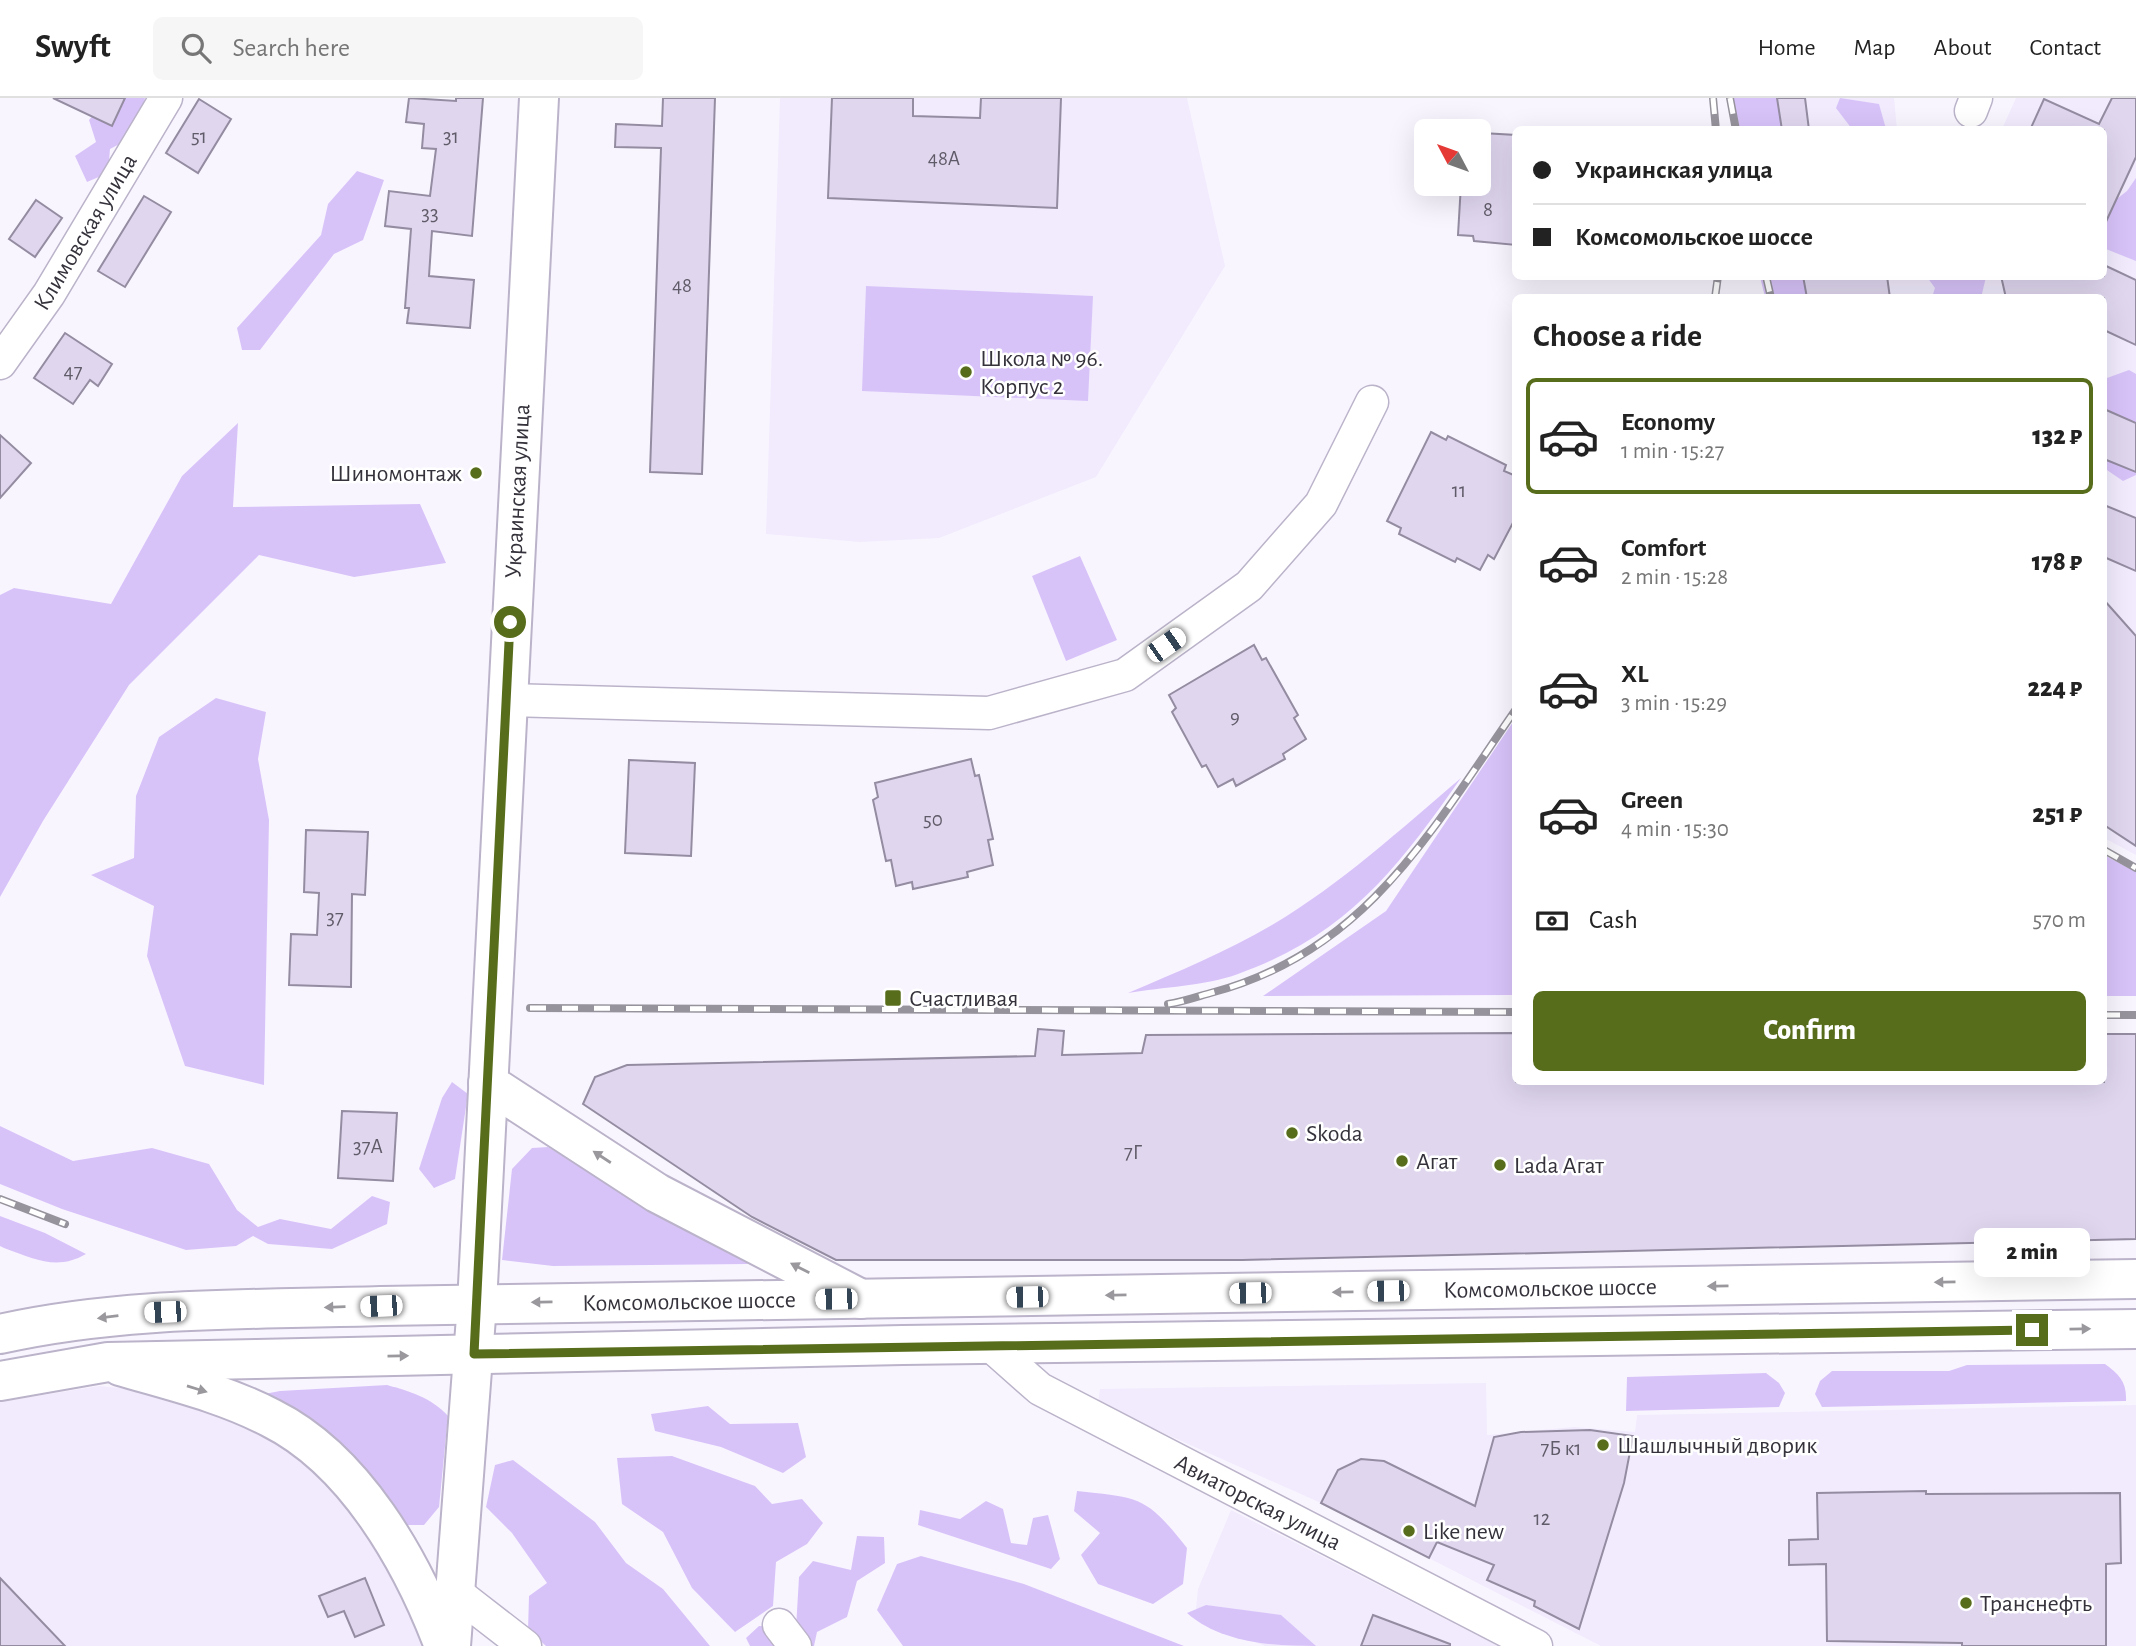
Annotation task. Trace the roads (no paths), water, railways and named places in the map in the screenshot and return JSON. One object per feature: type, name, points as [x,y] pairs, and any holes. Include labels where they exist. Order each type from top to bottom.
[{"type":"main road","name":"Украинская улица","points":[[451,1646],[477,1304],[539,98]]},
{"type":"main road","points":[[488,1083],[657,1193],[861,1299]]},
{"type":"main road","name":"Комсомольское шоссе","points":[[0,1335],[42,1325],[138,1313],[477,1304],[2136,1279]]},
{"type":"main road","name":"Комсомольское шоссе","points":[[0,1381],[108,1362],[989,1344],[2136,1329]]},
{"type":"main road","points":[[108,1362],[204,1391],[273,1419],[311,1444],[337,1467],[399,1548],[444,1646]]},
{"type":"main road","points":[[399,1548],[416,1554],[431,1553],[446,1546],[459,1532]]},
{"type":"main road","points":[[399,1548],[454,1591]]},
{"type":"street","name":"Климовская улица","points":[[0,363],[49,294],[166,98]]},
{"type":"street","points":[[506,700],[989,713],[1125,675],[1249,586],[1321,504],[1372,402]]},
{"type":"street","name":"Авиаторская улица","points":[[989,1344],[1040,1389],[1536,1646]]},
{"type":"street","points":[[454,1591],[525,1646]]},
{"type":"railway","points":[[1713,98],[1716,126]]},
{"type":"railway","points":[[1730,98],[1735,126]]},
{"type":"railway","points":[[1716,294],[1717,280]]},
{"type":"railway","points":[[1767,280],[1770,294]]},
{"type":"railway","points":[[1168,1004],[1214,992],[1267,973],[1314,948],[1354,916],[1391,880],[1424,841],[1512,715]]},
{"type":"railway","points":[[2107,852],[2136,868]]},
{"type":"railway","points":[[530,1008],[1512,1012]]},
{"type":"railway","points":[[2107,1015],[2136,1015]]},
{"type":"railway","points":[[0,1199],[65,1224]]},
{"type":"place","name":"Школа № 96. Корпус 2","points":[[966,372]]},
{"type":"place","name":"Шиномонтаж","points":[[476,473]]},
{"type":"place","name":"Счастливая","points":[[893,998]]},
{"type":"place","name":"Skoda","points":[[1292,1133]]},
{"type":"place","name":"Агат","points":[[1402,1161]]},
{"type":"place","name":"Lada Агат","points":[[1500,1165]]},
{"type":"place","name":"Шашлычный дворик","points":[[1603,1445]]},
{"type":"place","name":"Like new","points":[[1409,1531]]},
{"type":"place","name":"Транснефть","points":[[1966,1603]]}]
